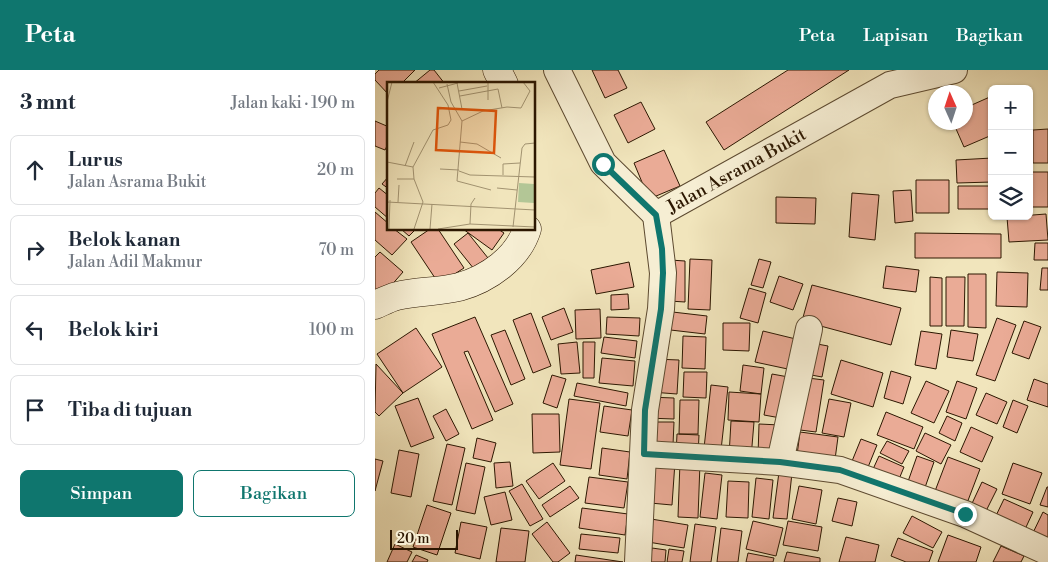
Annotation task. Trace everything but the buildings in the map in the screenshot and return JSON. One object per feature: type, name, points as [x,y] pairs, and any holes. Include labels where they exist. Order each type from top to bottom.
[{"type":"street","points":[[497,70],[503,82]]},
{"type":"street","name":"Jalan Asrama Bukit","points":[[557,70],[603,164],[656,215],[890,85],[954,70]]},
{"type":"street","points":[[638,562],[645,410],[661,309],[663,273],[656,215]]},
{"type":"street","points":[[375,305],[397,296],[458,287],[480,279],[502,266],[523,242],[527,230]]},
{"type":"street","points":[[780,462],[809,329]]},
{"type":"street","points":[[644,454],[780,462],[840,470],[965,514],[1048,552]]},
{"type":"route","points":[[603,164],[656,215],[662,249],[661,309],[645,410],[644,454],[780,462],[840,470],[965,514]]}]
